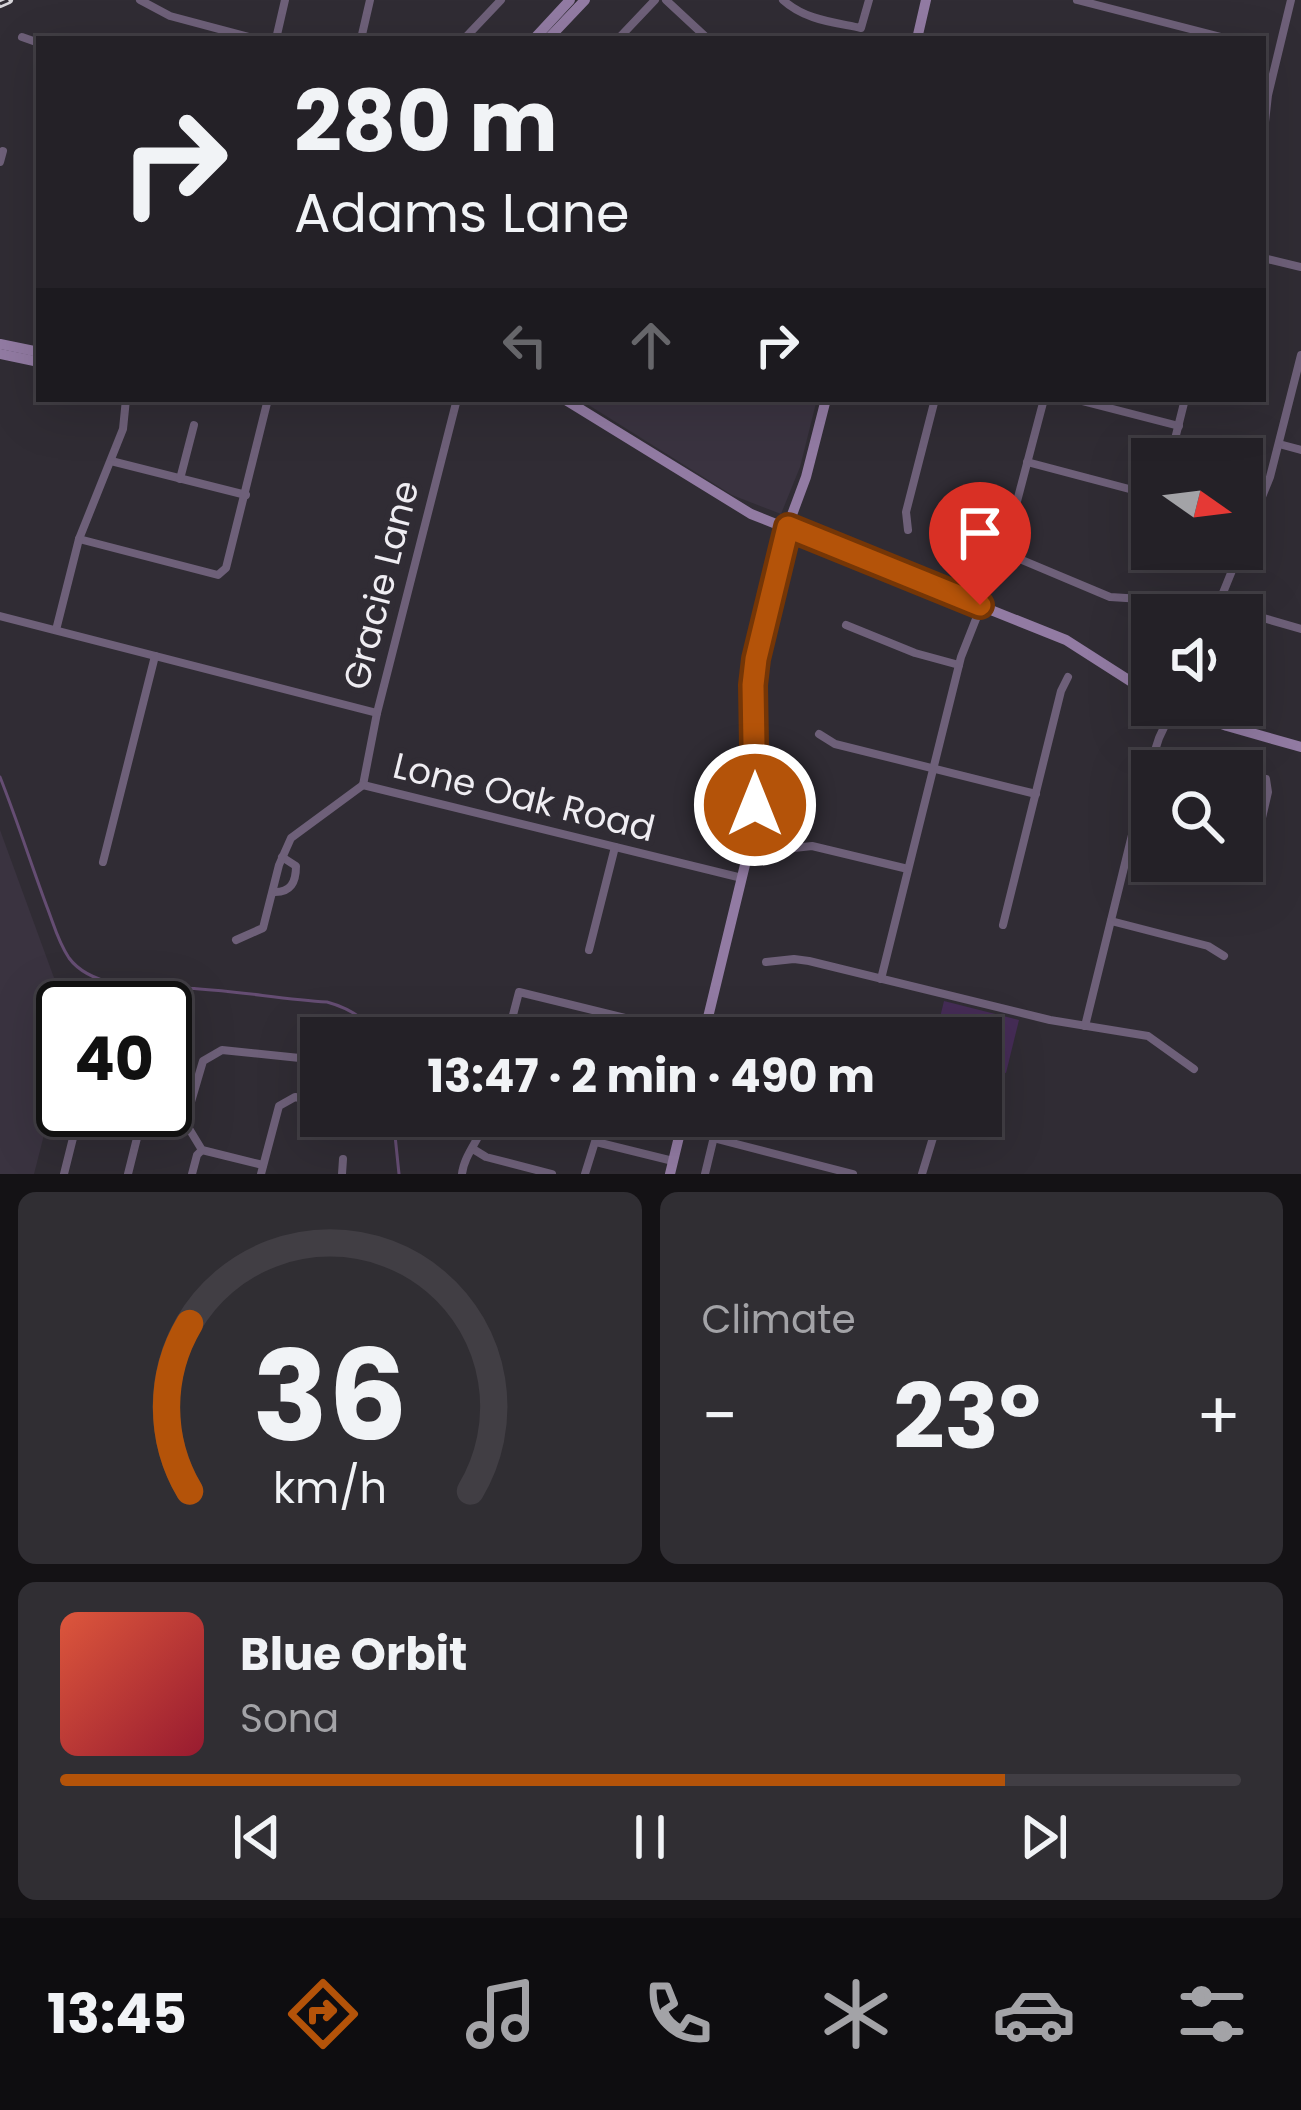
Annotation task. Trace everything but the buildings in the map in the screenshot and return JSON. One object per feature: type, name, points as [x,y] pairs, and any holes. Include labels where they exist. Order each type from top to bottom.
[{"type":"street","points":[[140,0],[170,16],[245,36]]},
{"type":"street","points":[[277,36],[285,0]]},
{"type":"street","points":[[362,36],[370,0]]},
{"type":"street","points":[[467,36],[501,0]]},
{"type":"street","points":[[537,36],[570,0]]},
{"type":"street","points":[[551,36],[585,0]]},
{"type":"street","points":[[622,36],[655,0]]},
{"type":"street","points":[[666,0],[705,36]]},
{"type":"street","points":[[783,0],[809,17],[861,28],[868,0]]},
{"type":"street","points":[[917,36],[926,0]]},
{"type":"street","points":[[1077,0],[1217,36]]},
{"type":"street","points":[[1266,113],[1292,0]]},
{"type":"street","points":[[22,37],[36,42]]},
{"type":"street","points":[[1266,49],[1278,52]]},
{"type":"street","points":[[0,162],[3,151]]},
{"type":"street","points":[[1266,259],[1301,267]]},
{"type":"street","points":[[0,344],[36,351]]},
{"type":"street","points":[[0,354],[36,361]]},
{"type":"street","points":[[1263,484],[1279,444],[1301,355]]},
{"type":"street","points":[[56,630],[79,538],[123,429],[126,402]]},
{"type":"street","points":[[79,538],[218,575],[226,568],[267,402]]},
{"type":"street","name":"Gracie Lane","points":[[363,785],[456,402]]},
{"type":"street","points":[[569,402],[741,508],[1081,648],[1131,681]]},
{"type":"street","points":[[708,1017],[752,840],[756,659],[825,402]]},
{"type":"street","points":[[908,530],[906,512],[934,402]]},
{"type":"street","points":[[881,979],[959,664],[1002,552],[1042,402]]},
{"type":"street","points":[[1086,402],[1179,426]]},
{"type":"street","points":[[1176,438],[1185,402]]},
{"type":"street","points":[[180,479],[194,425]]},
{"type":"street","points":[[1279,444],[1301,450]]},
{"type":"street","points":[[111,461],[246,494]]},
{"type":"street","points":[[1027,462],[1131,489]]},
{"type":"street","points":[[1002,552],[1110,597],[1131,598]]},
{"type":"street","name":"Lone Oak Road","points":[[0,616],[377,713]]},
{"type":"street","points":[[1263,618],[1301,628]]},
{"type":"street","points":[[846,626],[959,664]]},
{"type":"street","points":[[103,862],[154,656]]},
{"type":"street","points":[[1003,925],[1068,677]]},
{"type":"street","points":[[1225,726],[1301,747]]},
{"type":"street","points":[[819,734],[835,744],[1036,794]]},
{"type":"street","points":[[1263,813],[1266,778]]},
{"type":"street","points":[[236,940],[263,928],[291,838],[363,785]]},
{"type":"street","name":"Lone Oak Road","points":[[363,785],[742,878]]},
{"type":"street","points":[[1085,1026],[1131,837]]},
{"type":"street","points":[[794,848],[812,845],[908,869]]},
{"type":"street","points":[[590,950],[615,847]]},
{"type":"street","points":[[273,892],[282,892],[296,876],[296,866],[282,857]]},
{"type":"street","points":[[1111,921],[1208,946],[1225,956]]},
{"type":"street","points":[[766,962],[809,961],[1050,1020],[1155,1039],[1194,1069]]},
{"type":"street","points":[[512,1017],[518,992],[614,1017]]},
{"type":"street","points":[[300,1058],[222,1050],[202,1060],[185,1122],[202,1150],[262,1170],[279,1106],[300,1098]]},
{"type":"street","points":[[64,1174],[73,1137]]},
{"type":"street","points":[[128,1174],[138,1137]]},
{"type":"street","points":[[462,1174],[478,1137]]},
{"type":"street","points":[[585,1174],[597,1137]]},
{"type":"street","points":[[596,1142],[672,1167],[679,1137]]},
{"type":"street","points":[[922,1174],[932,1137]]},
{"type":"street","points":[[705,1174],[713,1138],[853,1174]]},
{"type":"street","points":[[473,1149],[486,1157],[552,1174]]},
{"type":"street","points":[[192,1174],[202,1150]]},
{"type":"street","points":[[342,1174],[343,1160]]},
{"type":"shaded area","points":[[584,402],[816,402],[800,467],[781,514],[732,495]]},
{"type":"shaded area","points":[[0,830],[55,981],[36,981],[36,1137],[43,1137],[34,1174],[0,1174]]},
{"type":"shaded area","points":[[944,1001],[1019,1020],[1006,1073],[1002,1072],[1002,1017],[940,1017]]},
{"type":"waterway","points":[[0,777],[59,940],[84,972],[124,985],[327,1002],[359,1017]]},
{"type":"waterway","points":[[395,1137],[399,1174]]},
{"type":"railway","points":[[0,4],[9,0]]},
{"type":"route","points":[[755,805],[756,659],[788,527],[980,605]]}]
